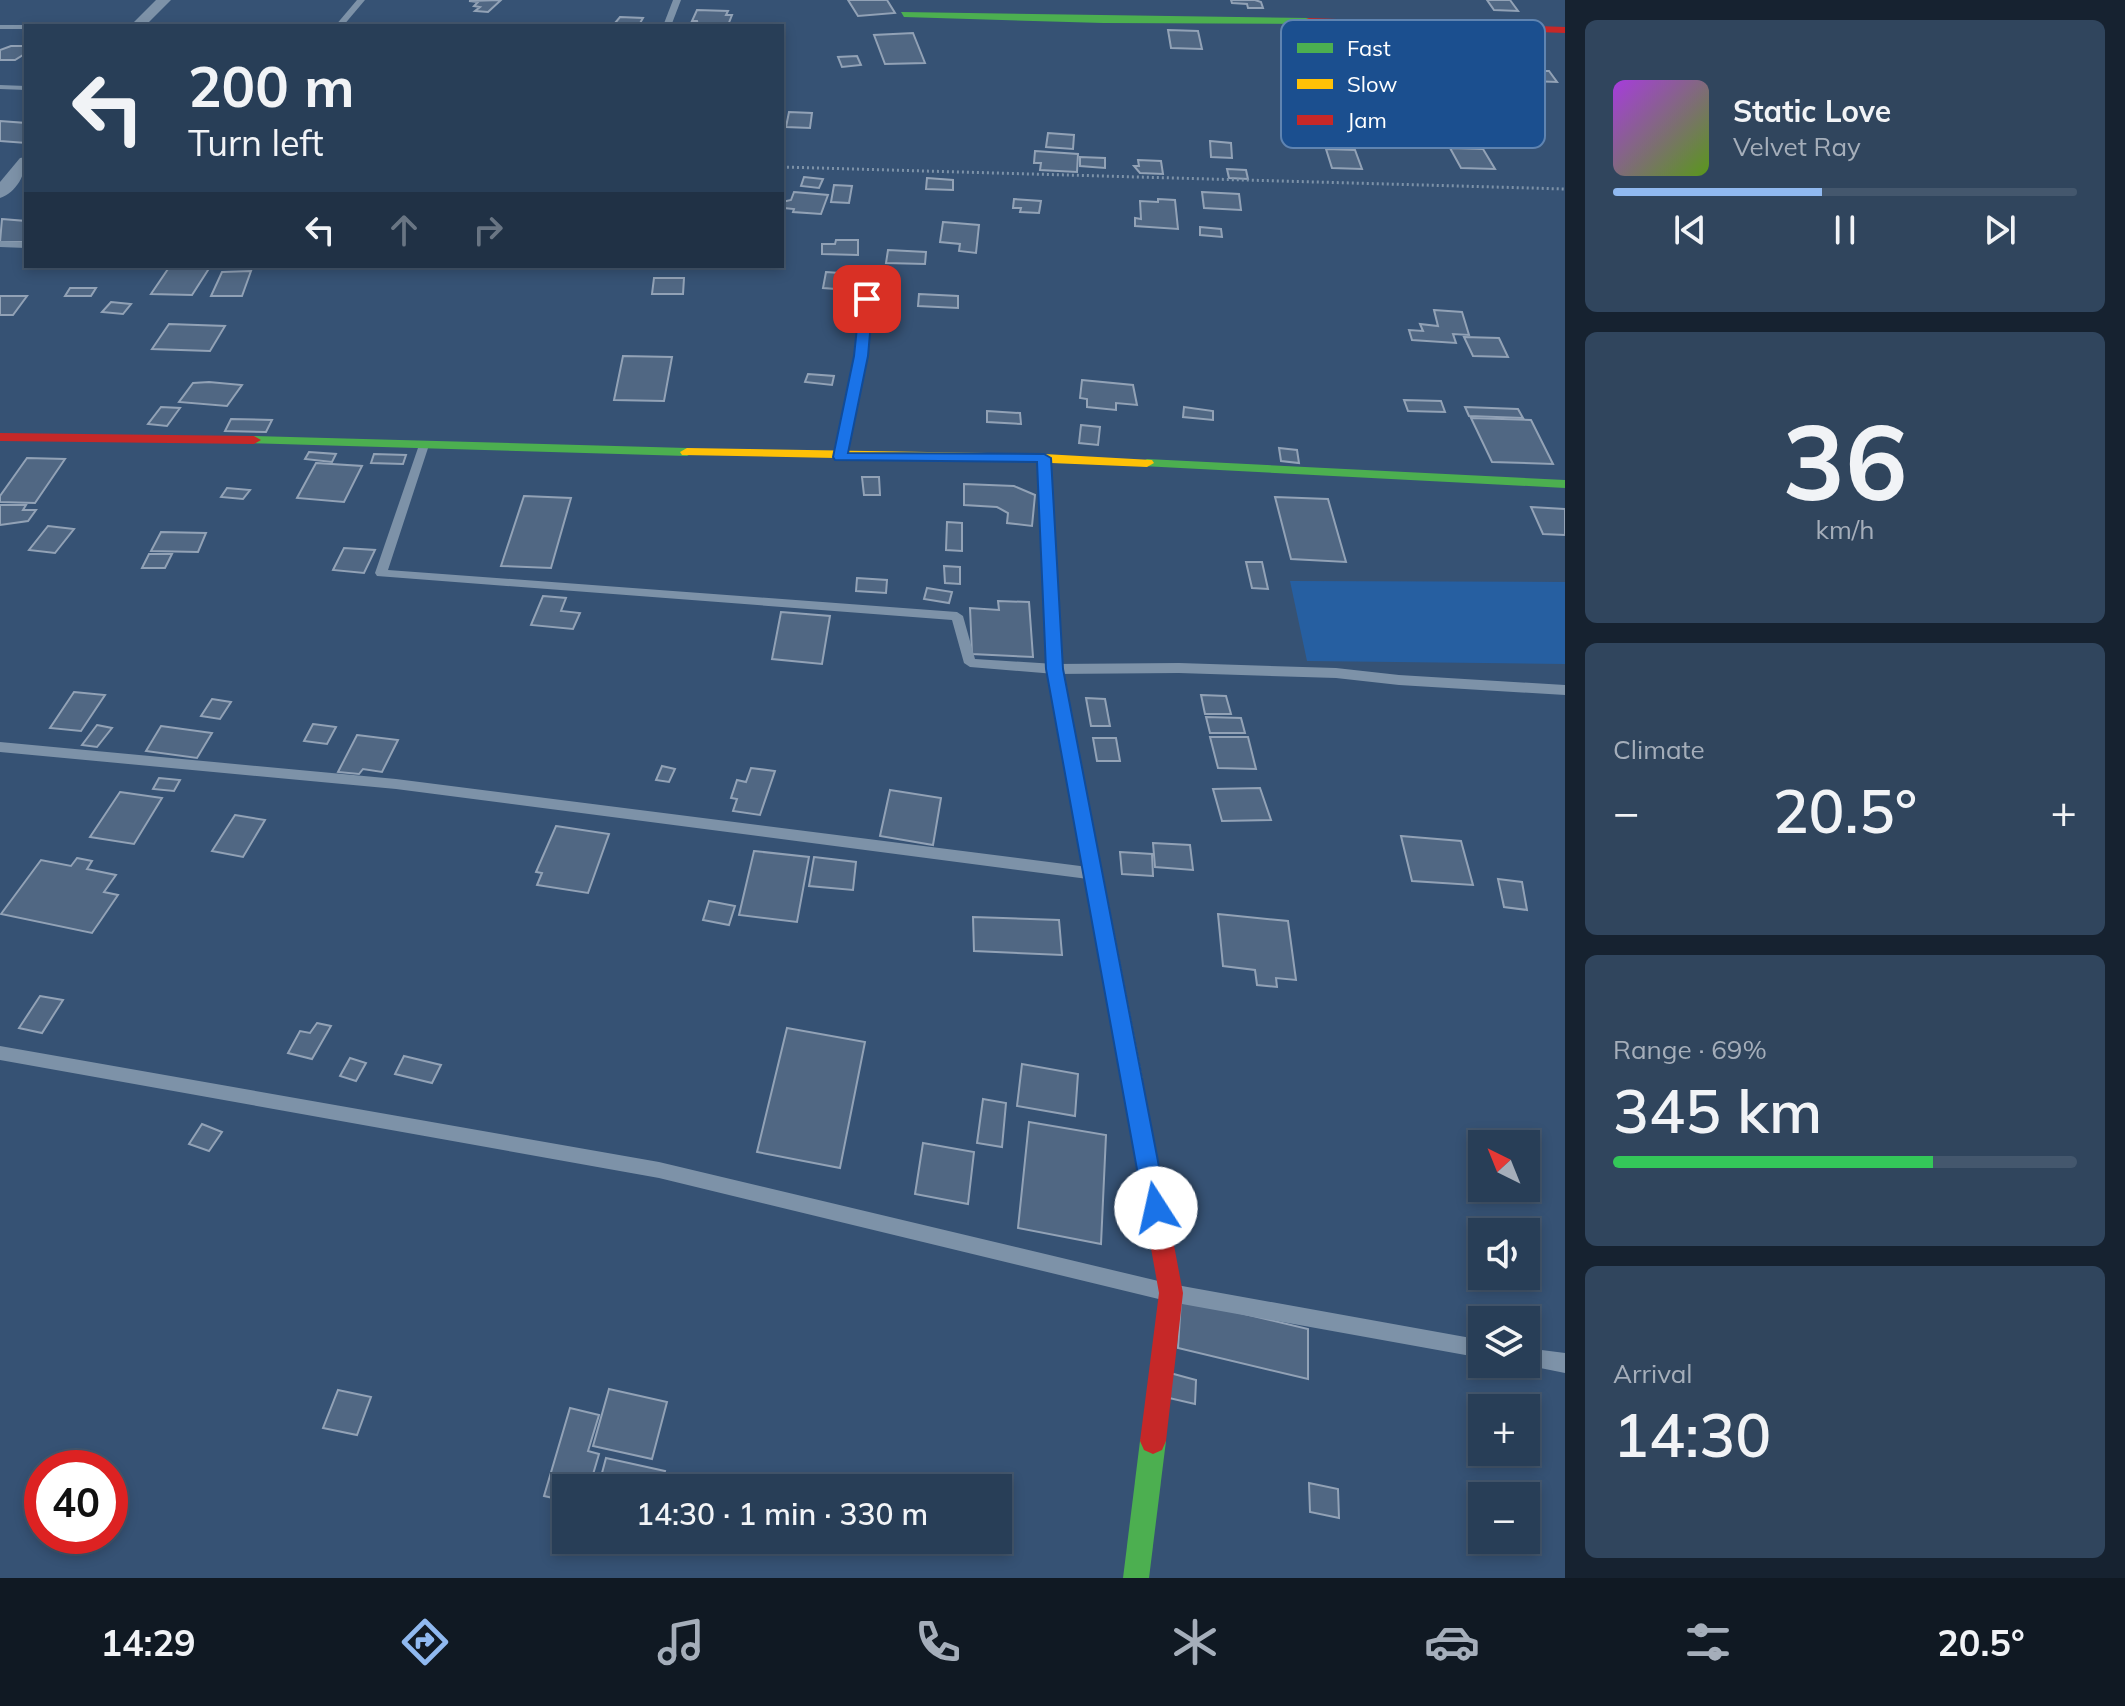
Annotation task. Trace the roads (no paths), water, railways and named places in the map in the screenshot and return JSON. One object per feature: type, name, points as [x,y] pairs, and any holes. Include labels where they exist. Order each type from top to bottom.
[{"type":"street","points":[[139,24],[164,0]]},
{"type":"street","points":[[904,14],[1103,20],[1281,20]]},
{"type":"street","points":[[1545,29],[1565,30]]},
{"type":"street","points":[[0,193],[24,164]]},
{"type":"street","points":[[0,437],[840,457],[1044,458],[1565,484]]},
{"type":"street","points":[[1044,458],[1055,669],[1171,1293],[1136,1578]]},
{"type":"lane","points":[[341,24],[361,0]]},
{"type":"lane","points":[[668,24],[677,0]]},
{"type":"lane","points":[[0,27],[24,27]]},
{"type":"lane","points":[[0,87],[24,88]]},
{"type":"lane","points":[[0,244],[24,245]]},
{"type":"lane","points":[[840,457],[861,356],[870,271]]},
{"type":"lane","points":[[424,445],[381,573],[957,616],[970,663],[1055,669],[1179,668],[1336,673],[1565,690]]},
{"type":"lane","points":[[0,747],[396,784],[1094,873]]},
{"type":"lane","points":[[0,1053],[659,1170],[1171,1293],[1468,1346]]},
{"type":"lane","points":[[1540,1359],[1565,1363]]}]
